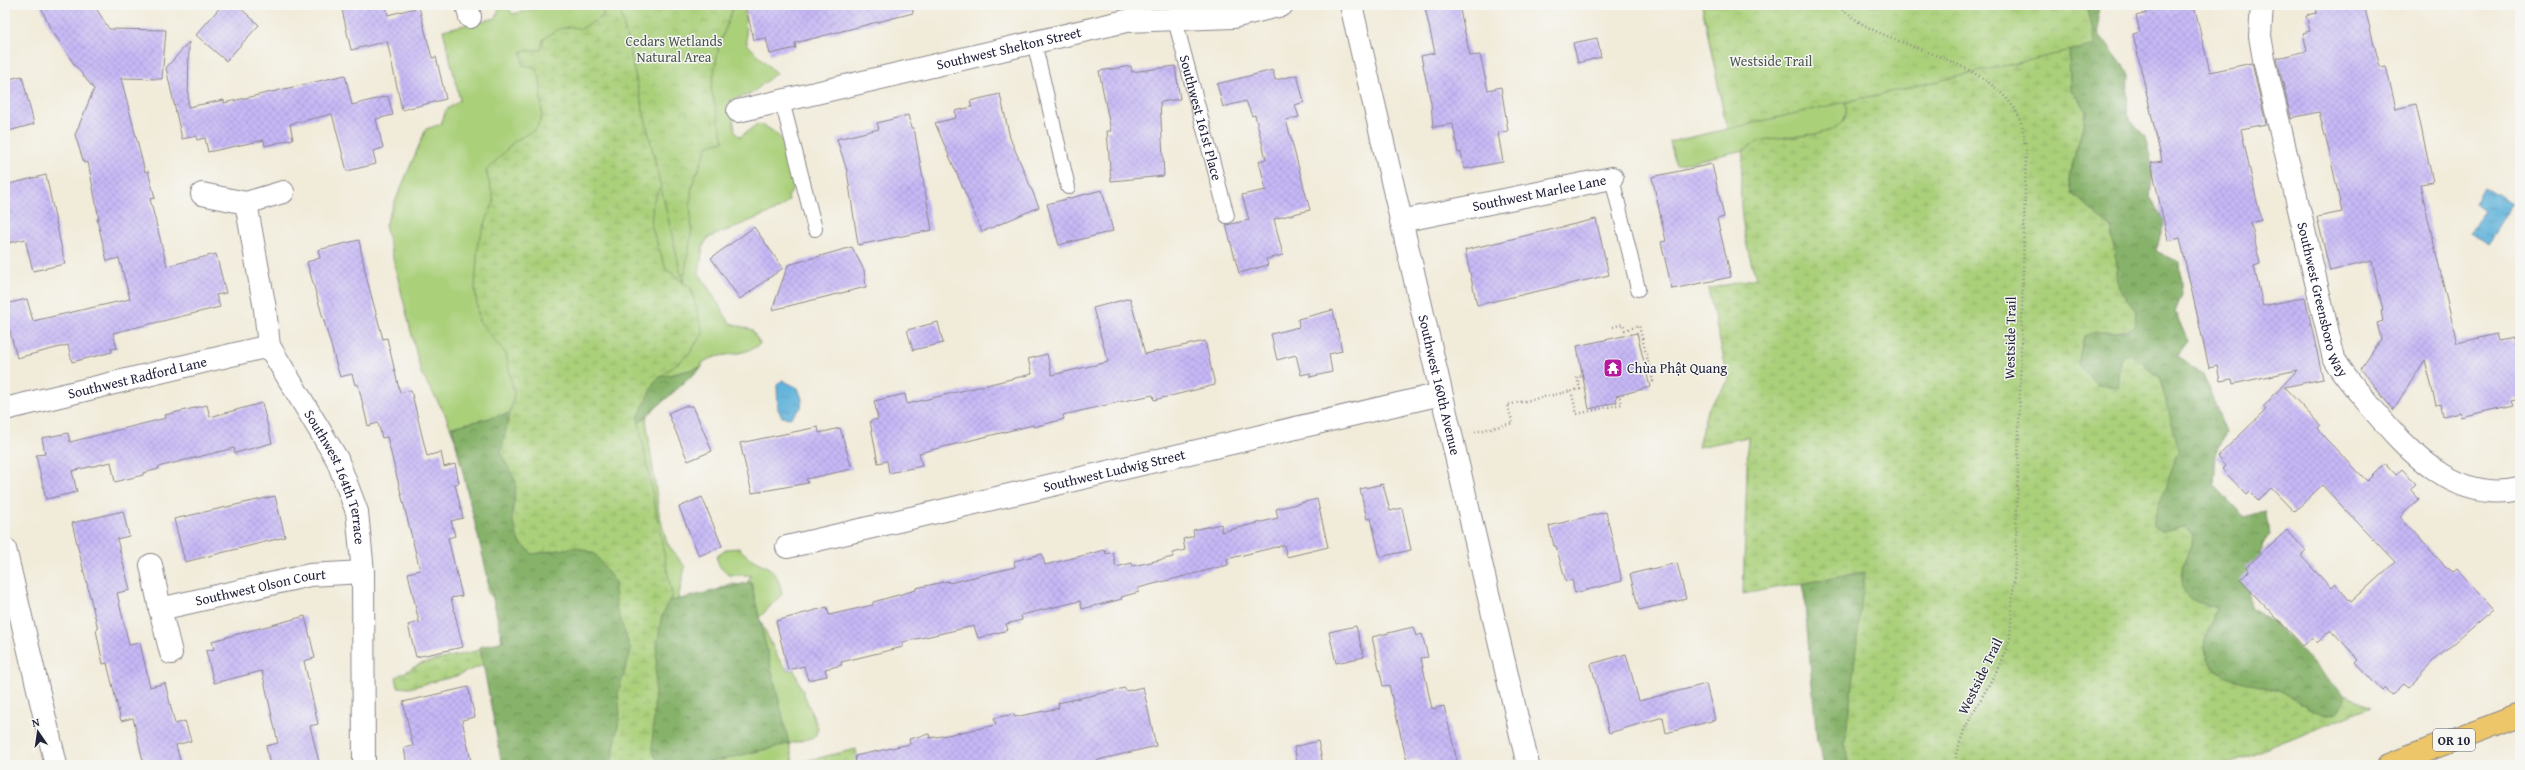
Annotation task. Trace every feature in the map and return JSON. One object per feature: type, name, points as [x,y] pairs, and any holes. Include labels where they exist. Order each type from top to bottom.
[{"type":"main road","name":"OR 10","points":[[2388,765],[2520,714]]},
{"type":"street","name":"Southwest Shelton Street","points":[[738,111],[1126,21],[1233,17],[1282,5]]},
{"type":"street","name":"Southwest 160th Avenue","points":[[1351,5],[1528,765]]},
{"type":"street","name":"Southwest Greensboro Way","points":[[2262,5],[2260,36],[2264,59],[2334,358],[2341,370],[2386,425],[2430,468],[2449,479],[2480,490],[2494,492],[2520,489]]},
{"type":"street","name":"Southwest Marlee Lane","points":[[1401,221],[1612,178]]},
{"type":"street","points":[[202,194],[246,203],[283,192]]},
{"type":"street","name":"Southwest 164th Terrace","points":[[246,203],[265,309],[269,346],[338,459],[357,512],[363,572],[364,765]]},
{"type":"street","name":"Southwest Radford Lane","points":[[5,409],[269,346]]},
{"type":"street","name":"Southwest Ludwig Street","points":[[787,547],[1441,394]]},
{"type":"street","points":[[5,549],[56,765]]},
{"type":"street","points":[[151,565],[171,653]]},
{"type":"street","name":"Southwest Olson Court","points":[[160,609],[310,575],[363,572]]},
{"type":"lane","name":"Southwest 161st Place","points":[[1175,20],[1227,216]]},
{"type":"lane","points":[[1034,42],[1068,187]]},
{"type":"lane","points":[[782,101],[815,229]]},
{"type":"lane","name":"Southwest Marlee Lane","points":[[1612,178],[1638,289]]},
{"type":"path","name":"Westside Trail","points":[[1836,5],[1863,24],[1964,69],[1986,82],[2013,105],[2024,132],[2026,151],[2016,546],[2010,639],[1998,668],[1965,728],[1956,754],[1956,765]]},
{"type":"path","points":[[1613,326],[1623,324],[1625,330],[1639,326],[1653,381],[1649,382]]},
{"type":"path","points":[[1451,438],[1513,423],[1507,405],[1580,389],[1577,377],[1582,376]]},
{"type":"path","points":[[1571,391],[1577,414],[1622,404],[1619,395]]},
{"type":"green space","points":[[500,5],[505,5],[513,14],[551,5],[744,5],[747,44],[776,73],[751,94],[731,100],[735,132],[740,137],[757,124],[776,134],[790,153],[794,164],[795,176],[793,187],[788,197],[789,200],[779,209],[708,238],[703,246],[699,273],[730,323],[752,330],[760,344],[746,351],[716,357],[702,363],[702,367],[694,369],[656,396],[646,419],[659,513],[667,543],[685,567],[673,621],[708,594],[730,584],[746,585],[751,575],[728,575],[720,567],[716,557],[727,549],[739,548],[746,555],[766,566],[776,575],[782,594],[759,618],[778,658],[787,670],[794,670],[818,728],[815,737],[789,744],[794,765],[506,765],[502,645],[497,601],[488,593],[486,550],[465,464],[445,414],[421,373],[385,225],[426,129],[441,124],[446,110],[460,100],[443,30],[496,18]]},
{"type":"green space","points":[[603,5],[707,5],[689,132],[653,202],[651,225],[666,269],[691,288],[703,333],[689,354],[654,382],[638,418],[672,595],[661,618],[657,647],[652,751],[660,765],[611,765],[620,714],[618,693],[631,651],[616,607],[615,582],[595,554],[577,547],[533,554],[519,542],[512,518],[516,482],[501,453],[514,395],[506,354],[479,321],[475,289],[478,242],[494,201],[486,171],[515,141],[536,129],[542,116],[540,75],[534,67],[523,65],[522,51],[541,50],[543,40],[551,33],[560,29],[571,27],[581,29],[603,16]]},
{"type":"green space","name":"Cedars Wetlands Natural Area","points":[[619,5],[734,5],[719,46],[711,89],[724,141],[708,145],[692,186],[690,204],[692,230],[683,283]]},
{"type":"green space","points":[[1702,5],[1843,94],[1848,107],[1844,120],[1832,132],[1760,141],[1744,150],[1676,165],[1670,142],[1727,129]]},
{"type":"green space","name":"Westside Trail","points":[[1702,5],[2087,5],[2096,45],[1727,129]]},
{"type":"green space","points":[[1732,5],[2079,5],[2069,54],[2070,89],[2087,110],[2069,177],[2072,193],[2112,229],[2119,290],[2137,311],[2135,326],[2129,329],[2116,332],[2090,333],[2084,336],[2078,363],[2096,385],[2119,387],[2120,360],[2128,352],[2159,377],[2179,449],[2152,524],[2162,532],[2184,527],[2194,535],[2185,561],[2182,580],[2183,589],[2187,596],[2195,601],[2216,608],[2205,645],[2208,660],[2224,675],[2235,680],[2280,692],[2318,713],[2332,714],[2339,710],[2343,703],[2344,695],[2372,706],[2225,765],[1850,765],[1845,744],[1865,572],[1743,594],[1748,437],[1698,447],[1707,410],[1729,381],[1708,289],[1756,278],[1747,246],[1742,215],[1741,184],[1744,150],[1760,141],[1773,138],[1804,136],[1833,129],[1843,122],[1846,110],[1843,94]]},
{"type":"green space","points":[[2079,5],[2097,5],[2099,34],[2128,72],[2127,115],[2145,137],[2153,169],[2150,197],[2165,220],[2156,251],[2179,262],[2182,295],[2175,312],[2188,341],[2177,356],[2203,374],[2226,432],[2216,454],[2214,485],[2244,517],[2265,511],[2270,534],[2249,574],[2250,607],[2272,620],[2344,695],[2341,707],[2332,714],[2318,713],[2280,692],[2235,680],[2215,669],[2208,660],[2205,645],[2216,608],[2194,601],[2187,596],[2183,589],[2182,580],[2185,561],[2194,535],[2184,527],[2162,532],[2151,524],[2179,449],[2120,360],[2119,387],[2096,385],[2078,363],[2084,336],[2094,331],[2126,332],[2137,311],[2119,290],[2112,229],[2072,193],[2069,177],[2087,110],[2070,89],[2069,54]]},
{"type":"green space","points":[[702,367],[632,429],[672,601],[751,582],[789,744],[699,765],[502,765],[480,647],[503,641],[452,427]]},
{"type":"green space","points":[[1866,572],[1845,744],[1850,765],[1824,765],[1817,741],[1803,583]]},
{"type":"green space","points":[[480,650],[483,665],[456,676],[409,688],[398,687],[396,677],[420,664]]},
{"type":"green space","points":[[856,749],[859,765],[798,765],[797,763]]},
{"type":"water","points":[[2484,187],[2512,204],[2488,244],[2470,233],[2484,210],[2475,203]]},
{"type":"water","points":[[782,380],[798,388],[802,399],[801,408],[790,418],[782,417],[778,409],[777,385]]},
{"type":"building","points":[[40,5],[94,5],[109,29],[166,30],[162,79],[121,78],[145,172],[148,171],[155,198],[150,199],[167,266],[216,254],[226,293],[216,295],[220,307],[113,333],[117,348],[111,349],[112,352],[72,362],[68,345],[17,358],[5,313],[5,304],[27,299],[33,321],[130,299],[119,258],[107,261],[97,219],[99,219],[88,162],[84,163],[75,135],[94,89],[74,64],[49,26]]},
{"type":"building","points":[[222,5],[237,5],[259,25],[226,61],[196,35]]},
{"type":"building","points":[[341,5],[386,5],[388,15],[419,7],[432,58],[436,57],[446,99],[402,110],[387,41],[351,50]]},
{"type":"building","points":[[745,5],[912,5],[913,13],[795,43],[796,48],[770,54],[766,38],[754,40]]},
{"type":"building","points":[[1439,5],[1459,5],[1470,56],[1480,55],[1488,90],[1501,87],[1508,131],[1498,133],[1503,162],[1464,169],[1461,152],[1458,153],[1453,124],[1433,127],[1431,103],[1421,56],[1435,53],[1425,8]]},
{"type":"building","points":[[2162,5],[2194,5],[2210,72],[2252,63],[2266,124],[2241,129],[2261,220],[2251,223],[2260,264],[2254,266],[2263,306],[2305,297],[2323,379],[2284,387],[2320,425],[2317,428],[2325,438],[2367,481],[2385,463],[2396,475],[2402,469],[2416,484],[2410,489],[2419,499],[2400,517],[2444,565],[2453,572],[2457,569],[2494,609],[2437,658],[2408,688],[2403,684],[2391,695],[2385,688],[2382,691],[2356,663],[2359,660],[2331,630],[2317,643],[2312,638],[2303,646],[2240,580],[2249,571],[2246,567],[2287,530],[2306,551],[2301,556],[2331,588],[2335,584],[2351,602],[2395,562],[2322,485],[2294,512],[2271,488],[2258,500],[2250,492],[2247,495],[2222,469],[2225,466],[2217,457],[2266,410],[2263,407],[2297,370],[2233,384],[2232,379],[2220,381],[2217,366],[2209,368],[2180,238],[2168,241],[2151,163],[2162,161],[2133,34],[2140,32],[2136,16],[2147,13],[2146,9]]},
{"type":"building","points":[[2331,5],[2364,5],[2380,67],[2386,66],[2396,109],[2416,104],[2433,182],[2420,184],[2457,343],[2496,334],[2498,341],[2513,338],[2514,344],[2520,343],[2520,398],[2511,400],[2513,405],[2460,417],[2459,412],[2443,416],[2441,404],[2436,405],[2425,360],[2393,410],[2361,369],[2381,339],[2377,323],[2383,321],[2381,311],[2383,311],[2372,261],[2330,271],[2317,217],[2342,212],[2329,151],[2319,112],[2291,118],[2277,58],[2307,51],[2303,33],[2310,31],[2306,15],[2317,13],[2316,8]]},
{"type":"building","points":[[1597,38],[1601,57],[1578,63],[1573,43]]},
{"type":"building","points":[[189,42],[188,107],[224,100],[224,103],[345,75],[352,105],[388,96],[393,115],[376,119],[383,148],[373,151],[376,164],[347,171],[332,114],[290,124],[293,139],[265,146],[264,140],[208,152],[205,138],[197,140],[196,136],[182,139],[166,68]]},
{"type":"building","points":[[1131,66],[1132,72],[1175,66],[1180,99],[1160,102],[1164,176],[1111,181],[1107,131],[1111,131],[1099,71]]},
{"type":"building","points":[[1273,70],[1275,80],[1297,75],[1304,102],[1295,105],[1299,117],[1286,120],[1310,210],[1274,219],[1283,255],[1266,259],[1268,265],[1239,273],[1226,225],[1249,220],[1242,195],[1266,190],[1259,161],[1266,159],[1255,115],[1252,116],[1246,101],[1223,107],[1217,84]]},
{"type":"building","points":[[22,76],[34,124],[5,132],[5,80]]},
{"type":"building","points":[[1000,94],[1010,138],[1039,207],[982,232],[935,123],[956,118],[955,111],[972,107],[970,101]]},
{"type":"building","points":[[908,115],[911,128],[914,128],[932,230],[858,245],[847,171],[837,139],[879,129],[877,123]]},
{"type":"building","points":[[1712,164],[1724,217],[1717,219],[1731,277],[1672,289],[1661,242],[1666,241],[1652,177]]},
{"type":"building","points":[[46,175],[65,264],[33,271],[25,239],[5,244],[5,185]]},
{"type":"building","points":[[1102,190],[1113,231],[1059,245],[1047,204]]},
{"type":"building","points":[[1596,219],[1609,275],[1477,305],[1465,250]]},
{"type":"building","points":[[754,227],[783,268],[740,299],[711,258]]},
{"type":"building","points":[[359,240],[366,276],[383,339],[387,338],[400,393],[411,390],[427,456],[441,452],[444,467],[455,464],[459,483],[455,484],[463,518],[451,521],[455,536],[448,538],[462,596],[451,598],[463,647],[416,657],[408,625],[419,622],[408,573],[420,570],[387,437],[382,438],[378,423],[368,426],[358,384],[355,385],[352,374],[340,377],[307,262],[320,258],[318,250]]},
{"type":"building","points":[[852,247],[864,270],[866,287],[772,310],[788,265]]},
{"type":"building","points":[[1130,298],[1145,354],[1205,341],[1215,385],[1154,400],[1153,395],[1063,415],[1064,419],[1034,427],[1033,425],[919,453],[922,466],[889,473],[887,461],[878,463],[870,421],[878,419],[874,401],[905,394],[907,404],[1032,374],[1028,359],[1047,354],[1052,375],[1108,362],[1093,308]]},
{"type":"building","points":[[1333,310],[1342,351],[1329,354],[1332,372],[1310,377],[1310,373],[1301,375],[1296,355],[1277,360],[1271,334],[1299,327],[1298,319]]},
{"type":"building","points":[[938,322],[943,343],[913,350],[907,330]]},
{"type":"building","name":"Chùa Phật Quang","points":[[1637,333],[1650,387],[1616,396],[1617,402],[1589,409],[1577,346]]},
{"type":"building","points":[[262,403],[272,443],[235,453],[234,448],[158,467],[159,469],[143,473],[143,475],[115,482],[111,462],[72,471],[77,492],[46,499],[36,455],[45,454],[42,438],[68,433],[70,442],[166,418],[165,415],[207,405],[210,417]]},
{"type":"building","points":[[684,406],[693,406],[712,451],[688,461],[668,413]]},
{"type":"building","points":[[818,427],[819,433],[840,428],[852,469],[806,479],[808,483],[752,493],[740,443]]},
{"type":"building","points":[[1383,484],[1390,511],[1402,508],[1411,550],[1380,557],[1371,518],[1367,519],[1360,489]]},
{"type":"building","points":[[275,496],[285,537],[185,562],[174,519]]},
{"type":"building","points":[[702,497],[722,546],[699,556],[679,507]]},
{"type":"building","points":[[1317,499],[1328,547],[1287,557],[1284,545],[1227,559],[1228,565],[1138,588],[1139,592],[1121,597],[1122,599],[1082,609],[1080,601],[1021,615],[1022,620],[1006,624],[1008,630],[978,638],[974,626],[903,642],[903,647],[841,662],[842,665],[825,669],[827,676],[808,680],[804,666],[788,670],[776,621],[827,607],[829,615],[873,605],[873,602],[916,590],[916,588],[948,581],[949,583],[1015,567],[1014,561],[1042,554],[1045,565],[1105,550],[1106,554],[1113,552],[1116,567],[1132,563],[1133,566],[1173,557],[1173,553],[1185,550],[1183,539],[1194,536],[1193,530],[1221,524],[1221,532],[1278,518],[1276,509]]},
{"type":"building","points":[[123,511],[129,536],[117,539],[130,590],[117,593],[129,645],[140,643],[150,687],[165,683],[175,724],[185,721],[191,741],[176,745],[181,765],[144,765],[133,718],[121,721],[107,663],[103,664],[96,630],[98,629],[72,523]]},
{"type":"building","points":[[1606,512],[1622,581],[1575,593],[1572,580],[1566,582],[1549,526]]},
{"type":"building","points":[[1677,563],[1686,599],[1639,610],[1630,574]]},
{"type":"building","points":[[305,616],[315,658],[304,661],[318,724],[310,726],[319,762],[307,765],[270,765],[266,746],[278,743],[262,671],[214,683],[206,651],[214,649],[212,641]]},
{"type":"building","points":[[1356,626],[1364,657],[1336,663],[1329,632]]},
{"type":"building","points":[[1413,627],[1416,636],[1422,634],[1428,657],[1421,658],[1432,709],[1444,706],[1458,765],[1419,765],[1418,759],[1407,762],[1389,685],[1383,686],[1372,637]]},
{"type":"building","points":[[1626,654],[1639,701],[1706,684],[1715,720],[1666,733],[1663,717],[1609,733],[1591,664]]},
{"type":"building","points":[[468,687],[475,717],[462,720],[472,765],[407,765],[404,748],[413,746],[403,702]]},
{"type":"building","points":[[1143,687],[1156,746],[1098,760],[1098,762],[1087,765],[856,765],[855,756],[910,744],[909,739],[929,734],[930,738],[996,725],[994,718],[1014,714],[1015,717],[1059,708],[1058,703],[1125,688],[1126,691]]},
{"type":"building","points":[[1318,741],[1323,765],[1298,765],[1294,747]]},
{"type":"place","name":"Chùa Phật Quang","points":[[1613,368]]}]
